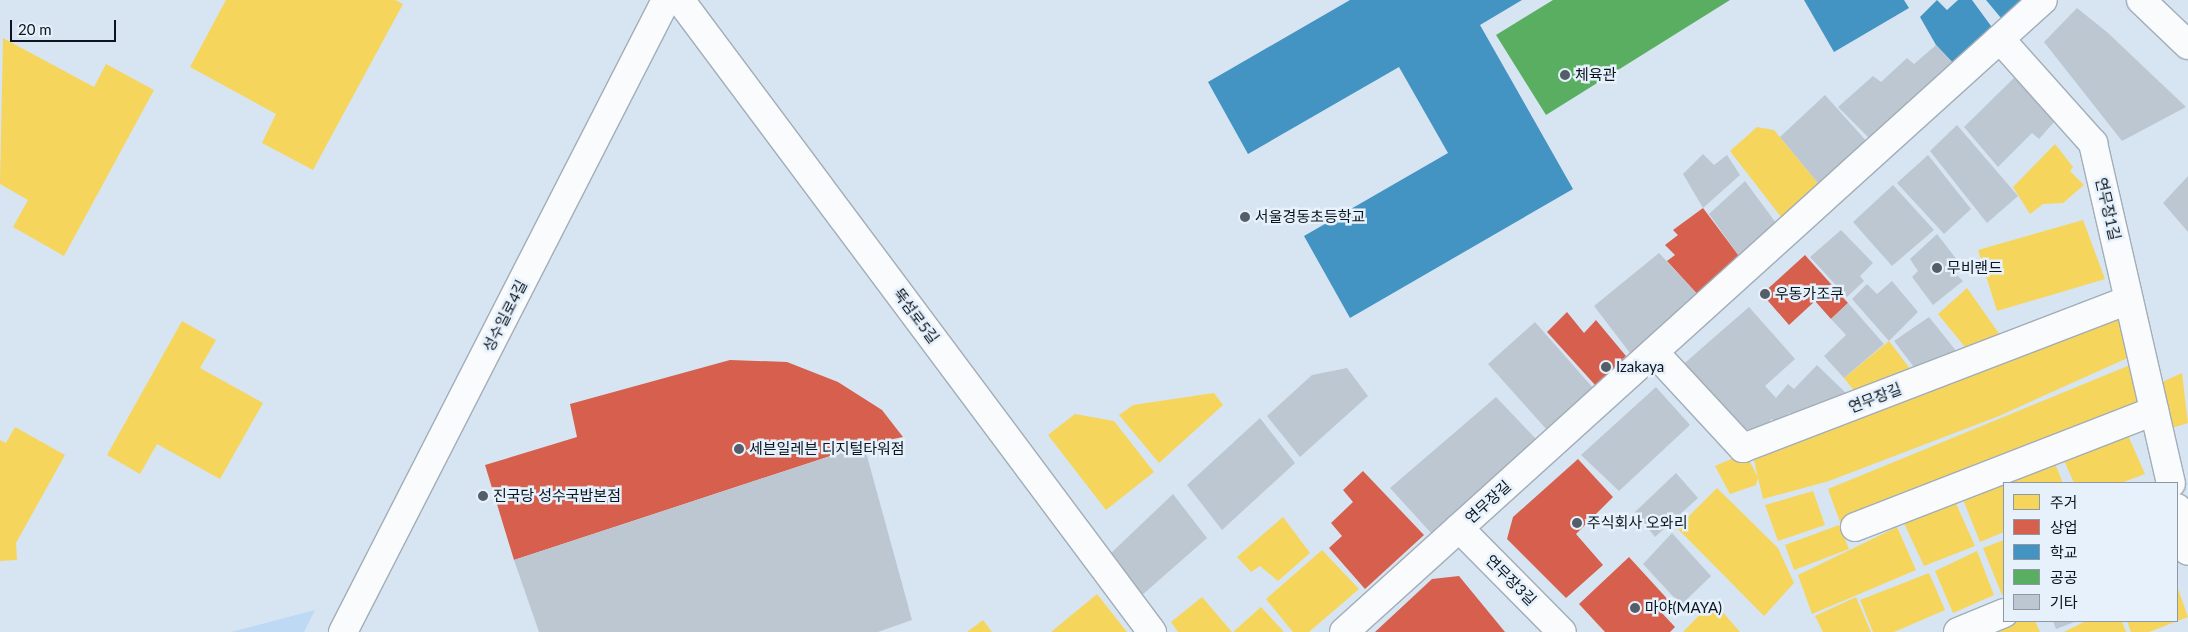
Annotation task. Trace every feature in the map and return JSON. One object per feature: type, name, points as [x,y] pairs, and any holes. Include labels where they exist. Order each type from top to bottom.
[{"type":"street","name":"성수일로4길","points":[[343,632],[666,0]]},
{"type":"street","name":"뚝섬로5길","points":[[680,0],[1152,632]]},
{"type":"street","name":"연무장길","points":[[1344,632],[2043,0]]},
{"type":"street","points":[[2141,0],[2188,45]]},
{"type":"street","name":"연무장1길","points":[[2000,39],[2093,143],[2171,482]]},
{"type":"street","name":"연무장길","points":[[1654,352],[1743,448],[2129,300]]},
{"type":"street","points":[[1855,527],[2154,412]]},
{"type":"street","points":[[2178,514],[2183,545]]},
{"type":"street","name":"연무장3길","points":[[1460,528],[1562,632]]},
{"type":"street","points":[[1958,632],[2003,613]]},
{"type":"shaded area","points":[[315,610],[304,632],[231,632]]},
{"type":"building: 주거","points":[[226,0],[395,0],[403,4],[313,170],[262,143],[276,114],[190,67]]},
{"type":"building: 주거","points":[[3,38],[94,87],[106,64],[154,90],[64,256],[13,227],[28,200],[0,184]]},
{"type":"building: 주거","points":[[1757,127],[1774,130],[1822,188],[1784,221],[1730,151]]},
{"type":"building: 주거","points":[[2055,144],[2073,167],[2070,171],[2084,185],[2063,203],[2043,204],[2030,214],[2013,187]]},
{"type":"building: 주거","points":[[2083,220],[2105,279],[1997,311],[1978,250]]},
{"type":"building: 주거","points":[[1967,288],[2000,335],[1965,347],[1938,314]]},
{"type":"building: 주거","points":[[2118,312],[2132,356],[1999,416],[1829,481],[1763,499],[1752,452]]},
{"type":"building: 주거","points":[[182,321],[216,340],[200,368],[263,403],[220,479],[157,444],[140,474],[107,455]]},
{"type":"building: 주거","points":[[1889,341],[1914,374],[1856,393],[1844,378]]},
{"type":"building: 주거","points":[[2135,363],[2145,405],[1840,522],[1828,489]]},
{"type":"building: 주거","points":[[2182,373],[2188,423],[2172,428],[2162,382]]},
{"type":"building: 주거","points":[[1214,393],[1223,405],[1159,463],[1119,415],[1133,405]]},
{"type":"building: 주거","points":[[1075,414],[1114,421],[1154,472],[1106,510],[1048,435]]},
{"type":"building: 주거","points":[[15,427],[65,455],[16,543],[17,560],[0,561],[0,440],[6,443]]},
{"type":"building: 주거","points":[[2127,433],[2145,474],[2124,482],[2074,482],[2062,456]]},
{"type":"building: 주거","points":[[1745,453],[1758,477],[1756,485],[1730,494],[1715,466]]},
{"type":"building: 주거","points":[[2053,459],[2063,482],[2003,482],[2003,532],[1980,542],[1962,497]]},
{"type":"building: 주거","points":[[1717,488],[1778,548],[1794,583],[1764,616],[1677,528]]},
{"type":"building: 주거","points":[[1813,491],[1825,525],[1778,541],[1765,505]]},
{"type":"building: 주거","points":[[1954,499],[1975,546],[1924,566],[1903,521]]},
{"type":"building: 주거","points":[[1283,517],[1310,553],[1278,581],[1260,566],[1251,572],[1237,557]]},
{"type":"building: 주거","points":[[1839,525],[1849,549],[1794,570],[1785,545]]},
{"type":"building: 주거","points":[[1897,527],[1916,570],[1812,614],[1798,575]]},
{"type":"building: 주거","points":[[2003,540],[2002,595],[1983,548]]},
{"type":"building: 주거","points":[[1322,550],[1359,589],[1309,632],[1293,632],[1266,599]]},
{"type":"building: 주거","points":[[1977,551],[1994,595],[1953,613],[1935,571]]},
{"type":"building: 주거","points":[[1929,573],[1945,610],[1894,632],[1873,632],[1860,600]]},
{"type":"building: 주거","points":[[2178,589],[2188,617],[2178,621]]},
{"type":"building: 주거","points":[[1097,594],[1127,632],[1051,632]]},
{"type":"building: 주거","points":[[1202,597],[1232,632],[1178,632],[1171,622]]},
{"type":"building: 주거","points":[[1856,597],[1871,632],[1823,632],[1815,616]]},
{"type":"building: 주거","points":[[1713,601],[1740,632],[1683,632]]},
{"type":"building: 주거","points":[[1261,607],[1284,632],[1233,632]]},
{"type":"building: 주거","points":[[983,620],[992,632],[967,632]]},
{"type":"building: 주거","points":[[2009,622],[2035,622],[2040,632],[1998,632],[1995,626]]},
{"type":"building: 주거","points":[[2084,622],[2122,622],[2126,632],[2064,632]]},
{"type":"building: 주거","points":[[2127,622],[2175,622],[2149,632],[2131,632]]},
{"type":"building: 상업","points":[[1703,208],[1742,260],[1699,296],[1667,261],[1675,255],[1665,245],[1678,235],[1673,230]]},
{"type":"building: 상업","points":[[1805,255],[1848,303],[1831,319],[1815,301],[1789,325],[1762,294]]},
{"type":"building: 상업","points":[[1567,312],[1584,333],[1596,320],[1626,356],[1596,386],[1547,332]]},
{"type":"building: 상업","points":[[730,360],[787,362],[838,382],[882,410],[903,437],[864,445],[514,560],[485,465],[577,437],[570,404]]},
{"type":"building: 상업","points":[[1578,459],[1613,497],[1576,534],[1603,565],[1566,598],[1507,539],[1513,517]]},
{"type":"building: 상업","points":[[1363,471],[1424,535],[1365,589],[1329,548],[1342,536],[1331,523],[1353,502],[1343,490]]},
{"type":"building: 상업","points":[[1629,557],[1671,603],[1661,612],[1675,627],[1670,632],[1605,632],[1579,604]]},
{"type":"building: 상업","points":[[1459,576],[1505,632],[1375,632],[1432,579]]},
{"type":"building: 학교","points":[[1350,0],[1522,0],[1480,25],[1573,189],[1350,318],[1304,236],[1448,153],[1399,67],[1248,154],[1208,82]]},
{"type":"building: 학교","points":[[1804,0],[1904,0],[1909,8],[1834,52]]},
{"type":"building: 학교","points":[[1937,0],[1947,10],[1958,0],[1972,0],[1994,30],[1956,66],[1936,45],[1920,17]]},
{"type":"building: 학교","points":[[1986,0],[2021,0],[2001,18]]},
{"type":"building: 공공","name":"체육관","points":[[1553,0],[1730,0],[1546,115],[1496,35]]},
{"type":"building: 기타","points":[[2077,8],[2108,33],[2186,107],[2122,141],[2044,42]]},
{"type":"building: 기타","points":[[1936,45],[1956,66],[1872,141],[1838,107],[1873,76],[1881,82],[1907,58],[1914,64]]},
{"type":"building: 기타","points":[[2019,73],[2056,120],[2039,139],[2032,133],[1998,167],[1964,127]]},
{"type":"building: 기타","points":[[1825,95],[1869,144],[1822,188],[1780,137]]},
{"type":"building: 기타","points":[[1957,125],[2018,196],[1987,223],[1930,151]]},
{"type":"building: 기타","points":[[1703,154],[1714,165],[1727,155],[1740,175],[1703,208],[1683,174]]},
{"type":"building: 기타","points":[[1928,155],[1971,209],[1944,234],[1897,183]]},
{"type":"building: 기타","points":[[2188,176],[2188,232],[2163,203]]},
{"type":"building: 기타","points":[[1745,181],[1779,227],[1742,260],[1709,214]]},
{"type":"building: 기타","points":[[1893,185],[1934,230],[1892,266],[1853,222]]},
{"type":"building: 기타","points":[[1841,230],[1873,263],[1860,276],[1864,281],[1847,297],[1810,257]]},
{"type":"building: 기타","name":"무비랜드","points":[[1937,234],[1961,265],[1954,272],[1963,281],[1933,305],[1912,277],[1918,271],[1910,259]]},
{"type":"building: 기타","points":[[1659,253],[1699,296],[1630,353],[1594,306]]},
{"type":"building: 기타","points":[[1892,281],[1918,312],[1889,341],[1852,299],[1867,284],[1877,294]]},
{"type":"building: 기타","points":[[1848,303],[1884,344],[1844,378],[1824,356],[1846,335],[1831,319]]},
{"type":"building: 기타","points":[[1749,307],[1795,359],[1765,386],[1776,398],[1788,384],[1794,389],[1817,365],[1851,398],[1796,420],[1789,413],[1778,425],[1772,419],[1754,435],[1747,429],[1741,435],[1679,368]]},
{"type":"building: 기타","points":[[1929,317],[1957,352],[1917,371],[1894,341]]},
{"type":"building: 기타","points":[[1535,322],[1594,389],[1547,430],[1488,364]]},
{"type":"building: 기타","points":[[1347,368],[1368,396],[1300,457],[1267,416],[1312,375]]},
{"type":"building: 기타","points":[[1656,387],[1690,425],[1619,491],[1581,455]]},
{"type":"building: 기타","points":[[1496,397],[1536,439],[1432,534],[1390,488]]},
{"type":"building: 기타","points":[[1260,418],[1295,463],[1222,530],[1187,485]]},
{"type":"building: 기타","points":[[864,445],[912,620],[878,632],[539,632],[514,560]]},
{"type":"building: 기타","points":[[1676,473],[1698,498],[1655,537],[1635,512]]},
{"type":"building: 기타","points":[[1173,494],[1207,538],[1141,596],[1109,555]]},
{"type":"building: 기타","points":[[1672,533],[1711,576],[1681,605],[1643,564]]},
{"type":"building: 기타","points":[[2053,622],[2074,622],[2056,629]]},
{"type":"place","name":"체육관","points":[[1565,75]]},
{"type":"place","name":"서울경동초등학교","points":[[1245,217]]},
{"type":"place","name":"무비랜드","points":[[1937,268]]},
{"type":"place","name":"우동가조쿠","points":[[1765,294]]},
{"type":"place","name":"Izakaya","points":[[1606,367]]},
{"type":"place","name":"세븐일레븐 디지털타워점","points":[[739,449]]},
{"type":"place","name":"진국당 성수국밥본점","points":[[483,496]]},
{"type":"place","name":"주식회사 오와리","points":[[1577,523]]},
{"type":"place","name":"마야(MAYA)","points":[[1635,608]]}]
